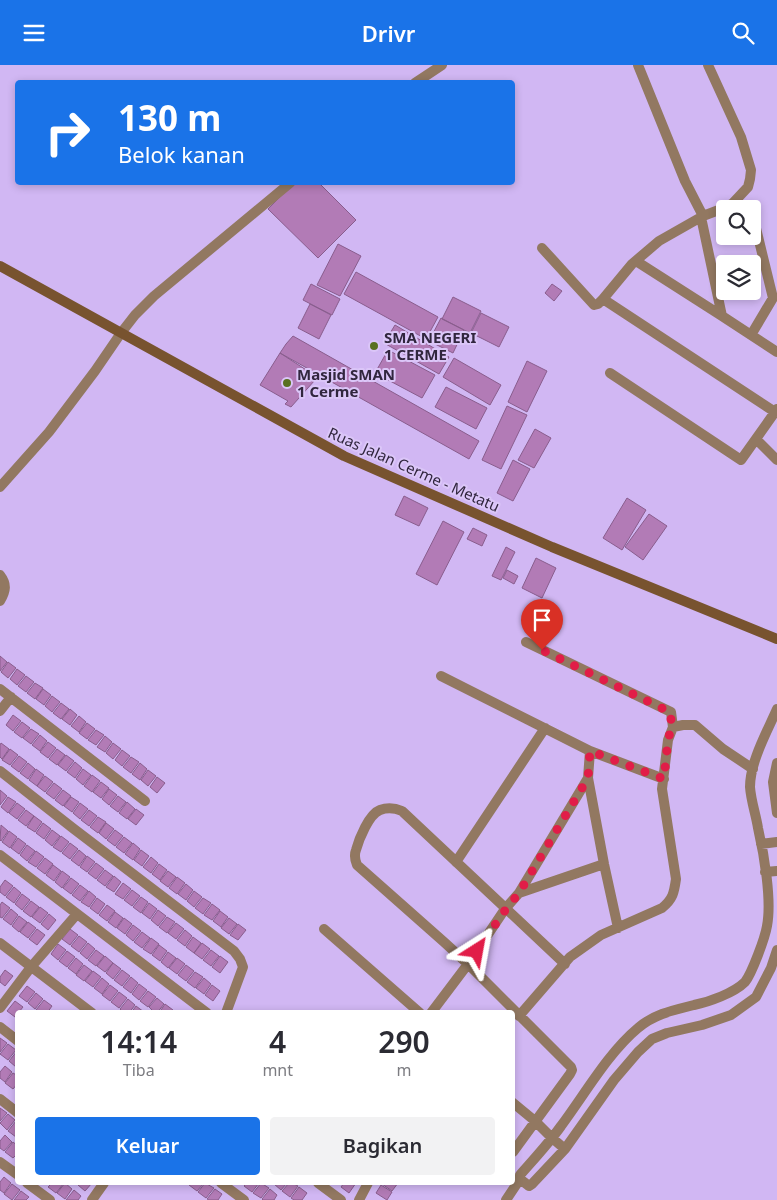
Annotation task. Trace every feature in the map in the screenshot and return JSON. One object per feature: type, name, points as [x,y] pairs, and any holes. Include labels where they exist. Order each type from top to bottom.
[{"type":"main road","name":"Ruas Jalan Cerme - Metatu","points":[[0,266],[344,456],[552,547],[777,639]]},
{"type":"street","points":[[420,80],[442,65]]},
{"type":"street","points":[[638,65],[685,181],[702,216],[722,316]]},
{"type":"street","points":[[542,248],[594,305],[598,304],[636,261],[660,241],[702,216],[724,208],[740,197],[748,187],[751,169],[741,137],[708,65]]},
{"type":"street","points":[[0,487],[68,408],[135,315],[154,296],[288,185]]},
{"type":"street","points":[[752,335],[775,296],[761,245]]},
{"type":"street","points":[[636,261],[777,351]]},
{"type":"street","points":[[603,299],[776,411],[741,460],[610,373]]},
{"type":"street","points":[[756,439],[777,460]]},
{"type":"street","points":[[0,575],[4,580],[6,589],[0,601]]},
{"type":"street","points":[[519,1015],[570,957],[601,935],[662,908],[668,903],[673,894],[676,879],[662,789],[668,739],[672,727],[670,712],[526,642]]},
{"type":"street","points":[[441,676],[590,751],[664,779]]},
{"type":"street","points":[[0,689],[145,801]]},
{"type":"street","points":[[0,711],[11,697]]},
{"type":"street","points":[[506,1200],[520,1179],[520,1175],[552,1138],[626,1039],[640,1026],[659,1015],[698,1004],[732,991],[745,981],[755,963],[767,925],[768,897],[761,843],[750,788],[752,769],[777,709]]},
{"type":"street","points":[[672,727],[695,725],[723,749],[752,769]]},
{"type":"street","points":[[456,862],[545,728]]},
{"type":"street","points":[[590,751],[588,778],[618,928]]},
{"type":"street","points":[[777,763],[773,782],[777,813]]},
{"type":"street","points":[[0,771],[234,951],[243,967],[227,1010]]},
{"type":"street","points":[[433,1010],[519,893],[588,778]]},
{"type":"street","points":[[514,1010],[444,942],[357,865],[354,859],[356,850],[372,815],[378,810],[386,808],[402,811],[565,964]]},
{"type":"street","points":[[761,843],[777,842]]},
{"type":"street","points":[[0,855],[203,1010]]},
{"type":"street","points":[[519,893],[604,864]]},
{"type":"street","points":[[765,872],[777,871]]},
{"type":"street","points":[[0,1008],[31,967],[77,914]]},
{"type":"street","points":[[324,929],[417,1010]]},
{"type":"street","points":[[0,943],[88,1010]]},
{"type":"street","points":[[520,1179],[529,1186],[532,1185],[565,1149],[614,1080],[652,1039],[666,1033],[702,1025],[731,1015],[756,997],[771,968],[777,950]]},
{"type":"street","points":[[745,981],[756,997]]},
{"type":"street","points":[[515,1011],[572,1070],[515,1149]]},
{"type":"street","points":[[0,1027],[15,1039]]},
{"type":"street","points":[[0,1099],[15,1111]]},
{"type":"street","points":[[515,1104],[565,1149]]},
{"type":"street","points":[[0,1162],[15,1173]]},
{"type":"street","points":[[30,1185],[50,1200]]},
{"type":"street","points":[[92,1200],[103,1185]]},
{"type":"street","points":[[224,1185],[244,1200]]},
{"type":"street","points":[[321,1185],[341,1200]]},
{"type":"street","points":[[359,1200],[367,1185]]},
{"type":"building","points":[[292,185],[321,185],[356,220],[318,258],[268,209]]},
{"type":"building","points":[[338,244],[361,256],[340,296],[317,285]]},
{"type":"building","points":[[356,272],[438,317],[426,339],[344,294]]},
{"type":"building","points":[[311,284],[340,299],[332,315],[303,300]]},
{"type":"building","points":[[552,284],[562,291],[554,301],[545,293]]},
{"type":"building","points":[[453,297],[481,311],[470,333],[442,319]]},
{"type":"building","points":[[310,304],[331,315],[319,339],[298,328]]},
{"type":"building","points":[[481,313],[509,327],[499,347],[471,333]]},
{"type":"building","points":[[441,318],[464,330],[453,353],[429,341]]},
{"type":"building","points":[[395,325],[449,357],[439,374],[384,343]]},
{"type":"building","points":[[293,336],[479,441],[469,459],[280,353]]},
{"type":"building","points":[[388,350],[435,375],[422,398],[375,373]]},
{"type":"building","name":"Masjid SMAN 1 Cerme","points":[[280,353],[311,373],[310,377],[315,380],[291,407],[285,404],[288,401],[260,385]]},
{"type":"building","points":[[454,358],[501,385],[490,405],[443,377]]},
{"type":"building","points":[[527,361],[547,371],[527,412],[508,402]]},
{"type":"building","points":[[446,387],[487,408],[476,429],[435,407]]},
{"type":"building","points":[[507,406],[527,415],[501,469],[482,460]]},
{"type":"building","points":[[535,429],[551,438],[534,468],[518,460]]},
{"type":"building","points":[[513,460],[530,469],[513,501],[497,493]]},
{"type":"building","points":[[404,496],[428,508],[419,526],[395,515]]},
{"type":"building","points":[[627,498],[646,510],[622,550],[603,538]]},
{"type":"building","points":[[649,514],[667,526],[643,560],[625,547]]},
{"type":"building","points":[[443,521],[464,532],[437,585],[416,574]]},
{"type":"building","points":[[473,528],[487,535],[482,546],[467,539]]},
{"type":"building","points":[[506,547],[515,552],[501,580],[492,576]]},
{"type":"building","points":[[536,558],[556,568],[542,598],[522,588]]},
{"type":"building","points":[[507,570],[518,576],[514,584],[503,578]]},
{"type":"building","points":[[0,656],[7,662],[0,671]]},
{"type":"building","points":[[8,662],[16,668],[8,678],[1,672]]},
{"type":"building","points":[[17,669],[25,675],[17,685],[10,679]]},
{"type":"building","points":[[26,676],[34,682],[26,692],[18,686]]},
{"type":"building","points":[[35,683],[43,688],[35,699],[27,693]]},
{"type":"building","points":[[43,689],[51,695],[44,705],[36,699]]},
{"type":"building","points":[[52,696],[60,702],[52,712],[45,706]]},
{"type":"building","points":[[61,703],[69,709],[61,719],[53,713]]},
{"type":"building","points":[[70,709],[77,715],[70,725],[62,719]]},
{"type":"building","points":[[13,715],[21,721],[13,731],[6,725]]},
{"type":"building","points":[[79,716],[86,722],[79,732],[71,726]]},
{"type":"building","points":[[22,722],[30,728],[22,738],[14,732]]},
{"type":"building","points":[[87,723],[95,729],[87,739],[79,733]]},
{"type":"building","points":[[31,729],[39,734],[31,744],[23,738]]},
{"type":"building","points":[[96,730],[104,735],[96,745],[88,740]]},
{"type":"building","points":[[40,735],[47,741],[40,751],[32,745]]},
{"type":"building","points":[[105,736],[112,742],[105,752],[97,747]]},
{"type":"building","points":[[48,742],[56,748],[48,758],[40,752]]},
{"type":"building","points":[[1,743],[9,749],[2,759],[0,757]]},
{"type":"building","points":[[113,743],[121,749],[113,759],[106,753]]},
{"type":"building","points":[[10,749],[18,755],[10,765],[2,760]]},
{"type":"building","points":[[57,749],[65,755],[57,765],[49,759]]},
{"type":"building","points":[[122,750],[130,756],[122,766],[115,760]]},
{"type":"building","points":[[66,755],[74,761],[66,771],[58,765]]},
{"type":"building","points":[[19,756],[27,762],[19,772],[11,766]]},
{"type":"building","points":[[131,757],[139,762],[131,773],[123,767]]},
{"type":"building","points":[[75,762],[82,768],[75,778],[67,772]]},
{"type":"building","points":[[28,763],[35,769],[28,779],[20,773]]},
{"type":"building","points":[[140,763],[147,769],[140,780],[132,774]]},
{"type":"building","points":[[36,769],[44,775],[37,786],[29,780]]},
{"type":"building","points":[[83,769],[91,775],[83,785],[76,779]]},
{"type":"building","points":[[148,770],[156,776],[148,786],[141,780]]},
{"type":"building","points":[[92,775],[100,781],[92,792],[84,786]]},
{"type":"building","points":[[45,776],[53,782],[45,792],[37,786]]},
{"type":"building","points":[[157,777],[165,783],[157,793],[150,787]]},
{"type":"building","points":[[101,782],[109,788],[101,798],[93,792]]},
{"type":"building","points":[[54,783],[62,789],[54,799],[46,793]]},
{"type":"building","points":[[109,789],[117,795],[109,805],[102,799]]},
{"type":"building","points":[[0,790],[7,796],[0,805]]},
{"type":"building","points":[[63,790],[71,796],[63,806],[55,800]]},
{"type":"building","points":[[118,796],[126,802],[118,812],[110,806]]},
{"type":"building","points":[[8,797],[16,802],[8,813],[1,807]]},
{"type":"building","points":[[71,797],[79,802],[72,812],[64,806]]},
{"type":"building","points":[[127,802],[135,809],[127,819],[119,813]]},
{"type":"building","points":[[17,803],[25,809],[17,819],[9,813]]},
{"type":"building","points":[[80,803],[88,809],[80,819],[73,813]]},
{"type":"building","points":[[136,809],[144,815],[136,825],[128,819]]},
{"type":"building","points":[[26,810],[34,816],[26,826],[18,820]]},
{"type":"building","points":[[89,810],[97,816],[89,826],[81,820]]},
{"type":"building","points":[[34,816],[42,822],[35,832],[27,827]]},
{"type":"building","points":[[98,817],[106,822],[98,833],[90,827]]},
{"type":"building","points":[[43,823],[51,829],[44,839],[36,833]]},
{"type":"building","points":[[106,823],[114,829],[106,839],[99,833]]},
{"type":"building","points":[[1,825],[8,831],[1,841],[0,840]]},
{"type":"building","points":[[52,830],[60,836],[52,846],[45,840]]},
{"type":"building","points":[[115,830],[123,836],[115,846],[107,840]]},
{"type":"building","points":[[9,831],[17,837],[10,848],[2,842]]},
{"type":"building","points":[[61,836],[69,842],[61,852],[53,847]]},
{"type":"building","points":[[124,837],[132,843],[124,853],[116,847]]},
{"type":"building","points":[[18,838],[26,844],[19,854],[11,848]]},
{"type":"building","points":[[70,843],[78,849],[70,859],[62,853]]},
{"type":"building","points":[[133,843],[140,849],[133,860],[125,854]]},
{"type":"building","points":[[27,845],[35,851],[27,861],[20,855]]},
{"type":"building","points":[[79,850],[86,856],[79,866],[71,860]]},
{"type":"building","points":[[141,850],[149,856],[142,866],[134,860]]},
{"type":"building","points":[[36,851],[44,857],[36,867],[28,862]]},
{"type":"building","points":[[87,856],[95,862],[87,872],[80,867]]},
{"type":"building","points":[[151,857],[158,863],[151,873],[143,867]]},
{"type":"building","points":[[45,858],[53,864],[45,874],[37,868]]},
{"type":"building","points":[[96,863],[104,869],[96,879],[88,873]]},
{"type":"building","points":[[159,864],[167,870],[160,880],[152,874]]},
{"type":"building","points":[[53,865],[61,871],[54,881],[46,875]]},
{"type":"building","points":[[105,870],[113,876],[105,886],[97,880]]},
{"type":"building","points":[[62,871],[70,877],[62,888],[55,882]]},
{"type":"building","points":[[168,871],[176,877],[168,887],[160,881]]},
{"type":"building","points":[[114,876],[121,882],[114,892],[106,887]]},
{"type":"building","points":[[177,877],[185,883],[177,894],[169,888]]},
{"type":"building","points":[[71,878],[79,884],[71,894],[63,888]]},
{"type":"building","points":[[5,880],[13,886],[5,896],[0,892],[0,887]]},
{"type":"building","points":[[123,883],[131,889],[123,899],[115,894]]},
{"type":"building","points":[[186,884],[193,890],[186,900],[178,894]]},
{"type":"building","points":[[80,885],[88,891],[80,901],[72,895]]},
{"type":"building","points":[[14,887],[21,893],[14,903],[6,897]]},
{"type":"building","points":[[132,890],[140,896],[132,906],[124,900]]},
{"type":"building","points":[[89,891],[96,897],[89,907],[81,902]]},
{"type":"building","points":[[194,891],[202,897],[194,907],[187,901]]},
{"type":"building","points":[[22,894],[30,900],[22,910],[15,904]]},
{"type":"building","points":[[141,897],[148,902],[141,913],[133,907]]},
{"type":"building","points":[[97,898],[105,904],[98,914],[90,908]]},
{"type":"building","points":[[203,898],[211,903],[203,914],[195,908]]},
{"type":"building","points":[[31,901],[39,907],[31,917],[23,911]]},
{"type":"building","points":[[2,902],[10,908],[2,918],[0,917],[0,905]]},
{"type":"building","points":[[149,903],[157,909],[150,919],[142,913]]},
{"type":"building","points":[[212,904],[220,910],[212,920],[204,915]]},
{"type":"building","points":[[107,905],[115,911],[107,921],[99,915]]},
{"type":"building","points":[[40,907],[48,913],[40,923],[32,917]]},
{"type":"building","points":[[11,909],[18,915],[11,925],[3,919]]},
{"type":"building","points":[[158,910],[166,916],[158,926],[151,920]]},
{"type":"building","points":[[220,911],[228,917],[221,927],[213,921]]},
{"type":"building","points":[[115,912],[123,918],[116,928],[108,922]]},
{"type":"building","points":[[49,914],[56,920],[48,930],[41,924]]},
{"type":"building","points":[[19,916],[27,922],[19,932],[12,926]]},
{"type":"building","points":[[167,917],[175,922],[167,933],[159,927]]},
{"type":"building","points":[[124,918],[132,924],[125,934],[117,928]]},
{"type":"building","points":[[229,918],[237,924],[229,934],[221,928]]},
{"type":"building","points":[[28,922],[36,928],[28,938],[20,932]]},
{"type":"building","points":[[176,923],[184,929],[176,939],[168,933]]},
{"type":"building","points":[[238,924],[246,930],[238,940],[230,935]]},
{"type":"building","points":[[133,925],[141,931],[133,941],[126,935]]},
{"type":"building","points":[[37,929],[45,935],[37,945],[29,939]]},
{"type":"building","points":[[70,929],[78,935],[70,945],[62,939]]},
{"type":"building","points":[[185,930],[192,936],[185,946],[177,940]]},
{"type":"building","points":[[142,932],[150,938],[142,948],[134,942]]},
{"type":"building","points":[[79,936],[87,942],[79,952],[71,946]]},
{"type":"building","points":[[193,937],[201,943],[194,953],[186,947]]},
{"type":"building","points":[[151,938],[159,944],[151,954],[143,949]]},
{"type":"building","points":[[88,943],[95,949],[87,959],[80,953]]},
{"type":"building","points":[[202,943],[210,949],[202,959],[194,953]]},
{"type":"building","points":[[58,944],[66,950],[58,960],[51,954]]},
{"type":"building","points":[[159,945],[167,951],[160,961],[152,955]]},
{"type":"building","points":[[96,950],[104,956],[96,966],[88,960]]},
{"type":"building","points":[[211,950],[219,956],[211,966],[203,960]]},
{"type":"building","points":[[67,951],[75,957],[67,967],[59,961]]},
{"type":"building","points":[[168,952],[176,958],[168,968],[161,962]]},
{"type":"building","points":[[105,956],[113,963],[105,972],[97,966]]},
{"type":"building","points":[[220,956],[228,962],[220,973],[212,967]]},
{"type":"building","points":[[76,958],[83,964],[76,974],[68,968]]},
{"type":"building","points":[[177,958],[185,964],[177,974],[169,968]]},
{"type":"building","points":[[113,963],[121,969],[113,979],[106,973]]},
{"type":"building","points":[[84,965],[92,971],[84,981],[76,975]]},
{"type":"building","points":[[186,965],[194,971],[186,981],[178,975]]},
{"type":"building","points":[[5,970],[13,976],[5,986],[0,982],[0,977]]},
{"type":"building","points":[[122,970],[130,976],[122,986],[114,980]]},
{"type":"building","points":[[93,971],[101,977],[93,987],[85,981]]},
{"type":"building","points":[[195,972],[203,977],[195,988],[187,982]]},
{"type":"building","points":[[131,977],[138,983],[131,993],[123,987]]},
{"type":"building","points":[[102,978],[109,984],[102,994],[94,988]]},
{"type":"building","points":[[204,978],[211,984],[204,994],[196,988]]},
{"type":"building","points":[[139,984],[147,990],[139,1000],[132,994]]},
{"type":"building","points":[[110,985],[118,991],[110,1001],[102,995]]},
{"type":"building","points":[[212,985],[220,991],[213,1001],[205,995]]},
{"type":"building","points":[[27,986],[35,992],[27,1002],[19,996]]},
{"type":"building","points":[[148,991],[156,997],[148,1007],[140,1001]]},
{"type":"building","points":[[119,992],[127,998],[119,1008],[111,1002]]},
{"type":"building","points":[[36,993],[43,999],[35,1009],[28,1003]]},
{"type":"building","points":[[157,998],[164,1004],[159,1010],[152,1010],[149,1007]]},
{"type":"building","points":[[128,999],[135,1005],[131,1010],[120,1009]]},
{"type":"building","points":[[44,1000],[52,1006],[49,1010],[36,1010]]},
{"type":"building","points":[[15,1001],[23,1007],[21,1010],[15,1010],[15,1017],[7,1011]]},
{"type":"building","points":[[165,1004],[173,1010],[161,1010]]},
{"type":"building","points":[[136,1006],[141,1010],[133,1010]]},
{"type":"building","points":[[0,1038],[7,1043],[0,1052]]},
{"type":"building","points":[[8,1044],[15,1049],[8,1060],[0,1054]]},
{"type":"building","points":[[15,1054],[15,1066],[9,1061]]},
{"type":"building","points":[[5,1066],[12,1072],[5,1082],[0,1078],[0,1072]]},
{"type":"building","points":[[13,1073],[15,1074],[15,1087],[13,1089],[5,1083]]},
{"type":"building","points":[[0,1108],[7,1113],[0,1121]]},
{"type":"building","points":[[8,1114],[15,1120],[7,1130],[0,1123]]},
{"type":"building","points":[[15,1122],[15,1136],[8,1131]]},
{"type":"building","points":[[5,1135],[12,1142],[4,1151],[0,1148],[0,1141]]},
{"type":"building","points":[[13,1142],[15,1144],[15,1156],[13,1158],[5,1152]]},
{"type":"building","points":[[4,1177],[11,1183],[4,1193],[0,1190],[0,1182]]},
{"type":"building","points":[[12,1184],[20,1190],[12,1200],[4,1194]]},
{"type":"building","points":[[50,1185],[62,1185],[56,1193],[48,1187]]},
{"type":"building","points":[[63,1185],[67,1185],[72,1189],[65,1199],[57,1193]]},
{"type":"building","points":[[78,1185],[90,1185],[85,1191]]},
{"type":"building","points":[[189,1185],[202,1185],[197,1191]]},
{"type":"building","points":[[203,1185],[214,1188],[206,1198],[198,1192]]},
{"type":"building","points":[[245,1185],[257,1185],[252,1192]]},
{"type":"building","points":[[259,1185],[269,1188],[261,1198],[253,1193]]},
{"type":"building","points":[[275,1185],[285,1185],[281,1190]]},
{"type":"building","points":[[287,1185],[298,1186],[290,1197],[282,1191]]},
{"type":"building","points":[[342,1185],[355,1185],[349,1193],[341,1187]]},
{"type":"building","points":[[381,1185],[392,1192],[387,1200],[376,1193]]},
{"type":"building","points":[[383,1185],[396,1185],[392,1191]]},
{"type":"building","points":[[299,1187],[307,1193],[302,1200],[294,1200],[291,1198]]},
{"type":"building","points":[[215,1189],[222,1194],[218,1200],[207,1199]]},
{"type":"building","points":[[270,1189],[277,1195],[274,1200],[263,1200],[262,1199]]},
{"type":"building","points":[[74,1190],[81,1196],[78,1200],[66,1200]]},
{"type":"building","points":[[21,1191],[29,1197],[26,1200],[14,1200]]},
{"type":"place","name":"SMA NEGERI 1 CERME","points":[[374,346]]},
{"type":"place","name":"Masjid SMAN 1 Cerme","points":[[287,383]]},
{"type":"route","points":[[477,951],[519,893],[588,778],[590,751],[664,779],[668,739],[672,727],[670,712],[542,650]]}]
